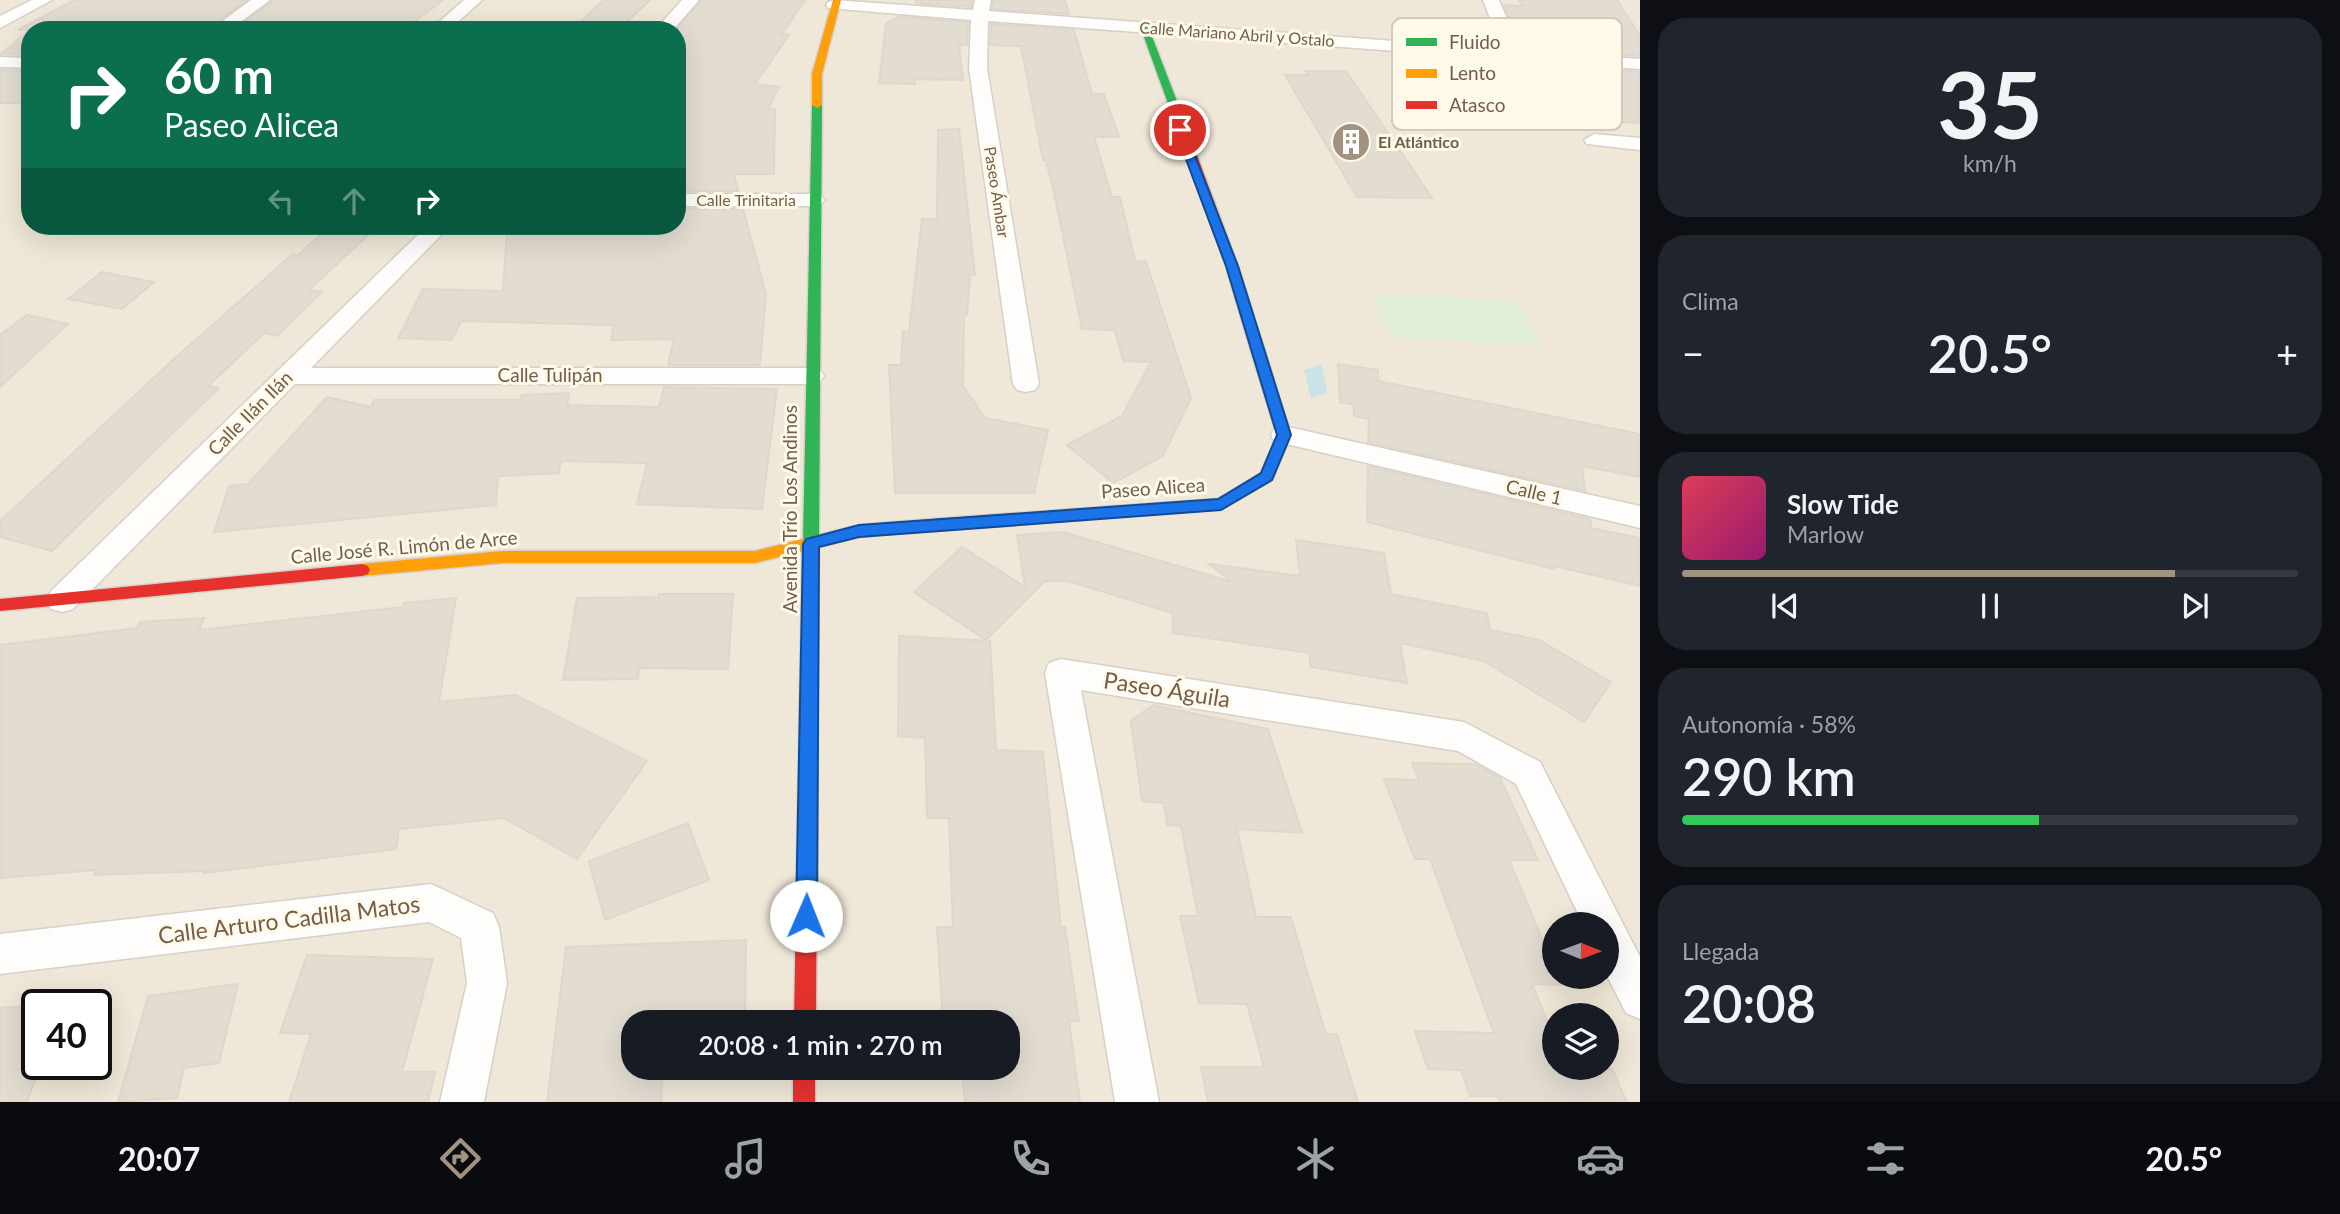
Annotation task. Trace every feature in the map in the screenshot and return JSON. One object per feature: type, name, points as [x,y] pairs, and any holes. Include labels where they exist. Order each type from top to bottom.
[{"type":"street","points":[[0,23],[44,0]]},
{"type":"street","points":[[231,21],[262,0]]},
{"type":"street","points":[[449,21],[474,0]]},
{"type":"street","points":[[671,21],[691,0]]},
{"type":"street","points":[[1491,0],[1498,18]]},
{"type":"street","name":"Calle Mariano Abril y Ostalo","points":[[836,3],[981,8],[1144,26],[1392,45]]},
{"type":"street","name":"Avenida Trío Los Andinos","points":[[805,1010],[811,376],[817,74],[836,3]]},
{"type":"street","name":"Paseo Ámbar","points":[[981,8],[978,68],[1026,384]]},
{"type":"street","points":[[1144,26],[1232,266],[1284,435]]},
{"type":"street","points":[[0,62],[21,62]]},
{"type":"street","name":"Calle Mariano Abril y Ostalo","points":[[1622,63],[1640,64]]},
{"type":"street","points":[[1594,140],[1640,144]]},
{"type":"street","name":"Calle Trinitaria","points":[[686,200],[814,200]]},
{"type":"street","name":"Calle Ilán Ilán","points":[[62,600],[430,235]]},
{"type":"street","name":"Calle Tulipán","points":[[289,376],[811,376]]},
{"type":"street","name":"Calle 1","points":[[1284,435],[1640,517]]},
{"type":"street","name":"Paseo Alicea","points":[[811,544],[859,531],[1221,504],[1267,476],[1284,435]]},
{"type":"street","name":"Calle José R. Limón de Arce","points":[[0,606],[503,557],[755,557],[811,544]]},
{"type":"street","name":"Paseo Águila","points":[[1137,1102],[1061,673],[1464,737],[1528,773],[1597,912]]},
{"type":"street","name":"Calle Arturo Cadilla Matos","points":[[0,954],[431,903],[479,927],[487,983],[462,1102]]},
{"type":"street","points":[[1619,957],[1640,999]]},
{"type":"street","points":[[804,1080],[804,1102]]},
{"type":"shaded area","points":[[0,0],[1640,0],[1640,1102],[0,1102]]},
{"type":"green space","points":[[1372,293],[1516,301],[1541,346],[1390,337]]},
{"type":"water","points":[[1322,364],[1327,393],[1311,398],[1304,370]]},
{"type":"building","points":[[74,0],[247,0],[219,21],[35,21]]},
{"type":"building","points":[[273,0],[443,0],[416,21],[246,21]]},
{"type":"building","points":[[604,0],[650,0],[628,21],[581,21]]},
{"type":"building","points":[[702,0],[805,0],[782,34],[789,35],[755,84],[779,87],[768,108],[775,109],[774,174],[734,174],[738,191],[686,191],[686,21],[684,21]]},
{"type":"building","points":[[916,0],[972,0],[971,7],[916,3]]},
{"type":"building","points":[[993,0],[1065,0],[1069,14],[992,9]]},
{"type":"building","points":[[1519,0],[1617,0],[1640,36],[1640,56],[1622,55],[1622,18],[1510,18],[1504,5],[1522,6]]},
{"type":"building","points":[[899,17],[968,22],[967,45],[959,45],[963,80],[915,79],[915,84],[879,83],[886,23]]},
{"type":"building","points":[[991,24],[1074,30],[1092,94],[1104,94],[1119,137],[1094,137],[1112,197],[1120,197],[1135,261],[1146,262],[1191,398],[1163,456],[1113,483],[1067,445],[1122,416],[1151,362],[1123,361],[1115,330],[1082,329],[1054,192],[1046,161],[1043,160],[1021,46],[990,45]]},
{"type":"building","points":[[21,37],[21,55],[1,54]]},
{"type":"building","points":[[0,70],[21,71],[21,103],[0,103]]},
{"type":"building","name":"El Atlántico","points":[[1306,71],[1346,71],[1432,198],[1357,197],[1285,75],[1309,75]]},
{"type":"building","points":[[1622,71],[1640,72],[1640,123],[1622,122]]},
{"type":"building","points":[[959,129],[975,275],[970,275],[967,315],[964,314],[963,386],[985,418],[1048,430],[1034,493],[895,493],[889,365],[901,365],[903,331],[909,332],[922,219],[937,219],[938,130]]},
{"type":"building","points":[[686,209],[743,209],[766,294],[760,365],[668,365],[674,339],[611,340],[614,325],[461,321],[452,340],[398,338],[423,289],[503,291],[507,235],[686,235]]},
{"type":"building","points":[[320,235],[368,235],[309,290],[322,292],[277,336],[264,333],[208,386],[219,388],[52,551],[0,537],[0,521],[174,359],[293,254],[298,255]]},
{"type":"building","points":[[102,272],[154,282],[122,309],[68,299]]},
{"type":"building","points":[[27,315],[68,324],[0,387],[0,335]]},
{"type":"building","points":[[1338,364],[1378,370],[1378,381],[1640,434],[1640,477],[1582,466],[1585,491],[1368,442],[1369,419],[1354,416],[1354,405],[1340,402]]},
{"type":"building","points":[[664,387],[777,389],[762,509],[637,504],[647,463],[561,461],[559,473],[498,476],[496,505],[214,532],[229,486],[248,484],[327,397],[371,407],[374,400],[521,400],[521,395],[569,393],[567,405],[659,407]]},
{"type":"building","points":[[1368,466],[1590,519],[1591,528],[1640,538],[1640,586],[1554,566],[1554,569],[1367,522]]},
{"type":"building","points":[[1063,532],[1232,582],[1209,564],[1300,576],[1296,540],[1384,553],[1391,594],[1487,613],[1490,630],[1539,640],[1611,682],[1584,722],[1484,661],[1400,643],[1407,683],[1311,667],[1309,653],[1173,633],[1173,613],[1068,581],[1045,581],[986,640],[914,592],[962,547],[1025,587],[1017,535]]},
{"type":"building","points":[[659,594],[733,594],[728,669],[639,668],[638,679],[563,680],[577,598],[658,597]]},
{"type":"building","points":[[456,598],[439,702],[516,695],[647,761],[577,859],[504,818],[399,829],[396,849],[204,873],[205,871],[94,875],[96,870],[0,878],[0,645],[137,628],[140,622],[204,618],[199,630],[403,607],[404,603]]},
{"type":"building","points":[[899,636],[990,641],[996,750],[1043,752],[1061,927],[1065,927],[1079,1021],[1069,1021],[1080,1102],[965,1102],[963,1080],[1020,1080],[1020,1010],[942,1010],[937,927],[953,927],[949,818],[927,818],[925,738],[898,736]]},
{"type":"building","points":[[1153,705],[1268,729],[1302,833],[1237,829],[1256,917],[1291,917],[1326,1035],[1337,1034],[1358,1102],[1208,1102],[1201,1067],[1264,1067],[1247,1004],[1199,1003],[1180,916],[1198,916],[1181,826],[1167,825],[1164,803],[1142,801],[1131,721]]},
{"type":"building","points":[[1412,763],[1475,764],[1500,778],[1538,860],[1509,860],[1542,938],[1542,984],[1532,984],[1542,1008],[1542,1080],[1617,1080],[1627,1102],[1500,1102],[1498,1096],[1470,1096],[1461,1070],[1428,1069],[1415,1031],[1494,1033],[1430,859],[1415,859],[1384,779],[1419,780]]},
{"type":"building","points":[[688,823],[709,880],[605,920],[589,861]]},
{"type":"building","points":[[746,940],[745,1010],[621,1010],[621,1080],[663,1080],[661,1102],[547,1102],[566,947]]},
{"type":"building","points":[[307,955],[433,959],[402,1072],[435,1072],[428,1102],[289,1102],[311,1034],[280,1033]]},
{"type":"building","points":[[238,984],[219,1063],[184,1068],[177,1098],[118,1102],[148,996]]},
{"type":"building","points":[[21,1006],[21,1080],[35,1080],[27,1102],[0,1102],[0,1008]]},
{"type":"traffic: fast","points":[[1144,26],[1175,109]]},
{"type":"traffic: fast","points":[[809,686],[817,105]]},
{"type":"traffic: fast","points":[[933,525],[1221,504],[1267,476],[1284,435],[1260,358]]},
{"type":"traffic: slow","points":[[817,105],[817,74],[837,0]]},
{"type":"traffic: slow","points":[[362,570],[503,557],[755,557],[859,531],[933,525]]},
{"type":"traffic: jam","points":[[1175,109],[1232,266],[1260,358]]},
{"type":"traffic: jam","points":[[0,605],[362,570]]},
{"type":"traffic: jam","points":[[805,1010],[809,686]]},
{"type":"traffic: jam","points":[[804,1080],[804,1102]]},
{"type":"place","name":"El Atlántico","points":[[1351,142]]},
{"type":"route","points":[[806,916],[811,544],[859,531],[1221,504],[1267,476],[1284,435],[1276,402],[1232,266],[1180,130]]}]
